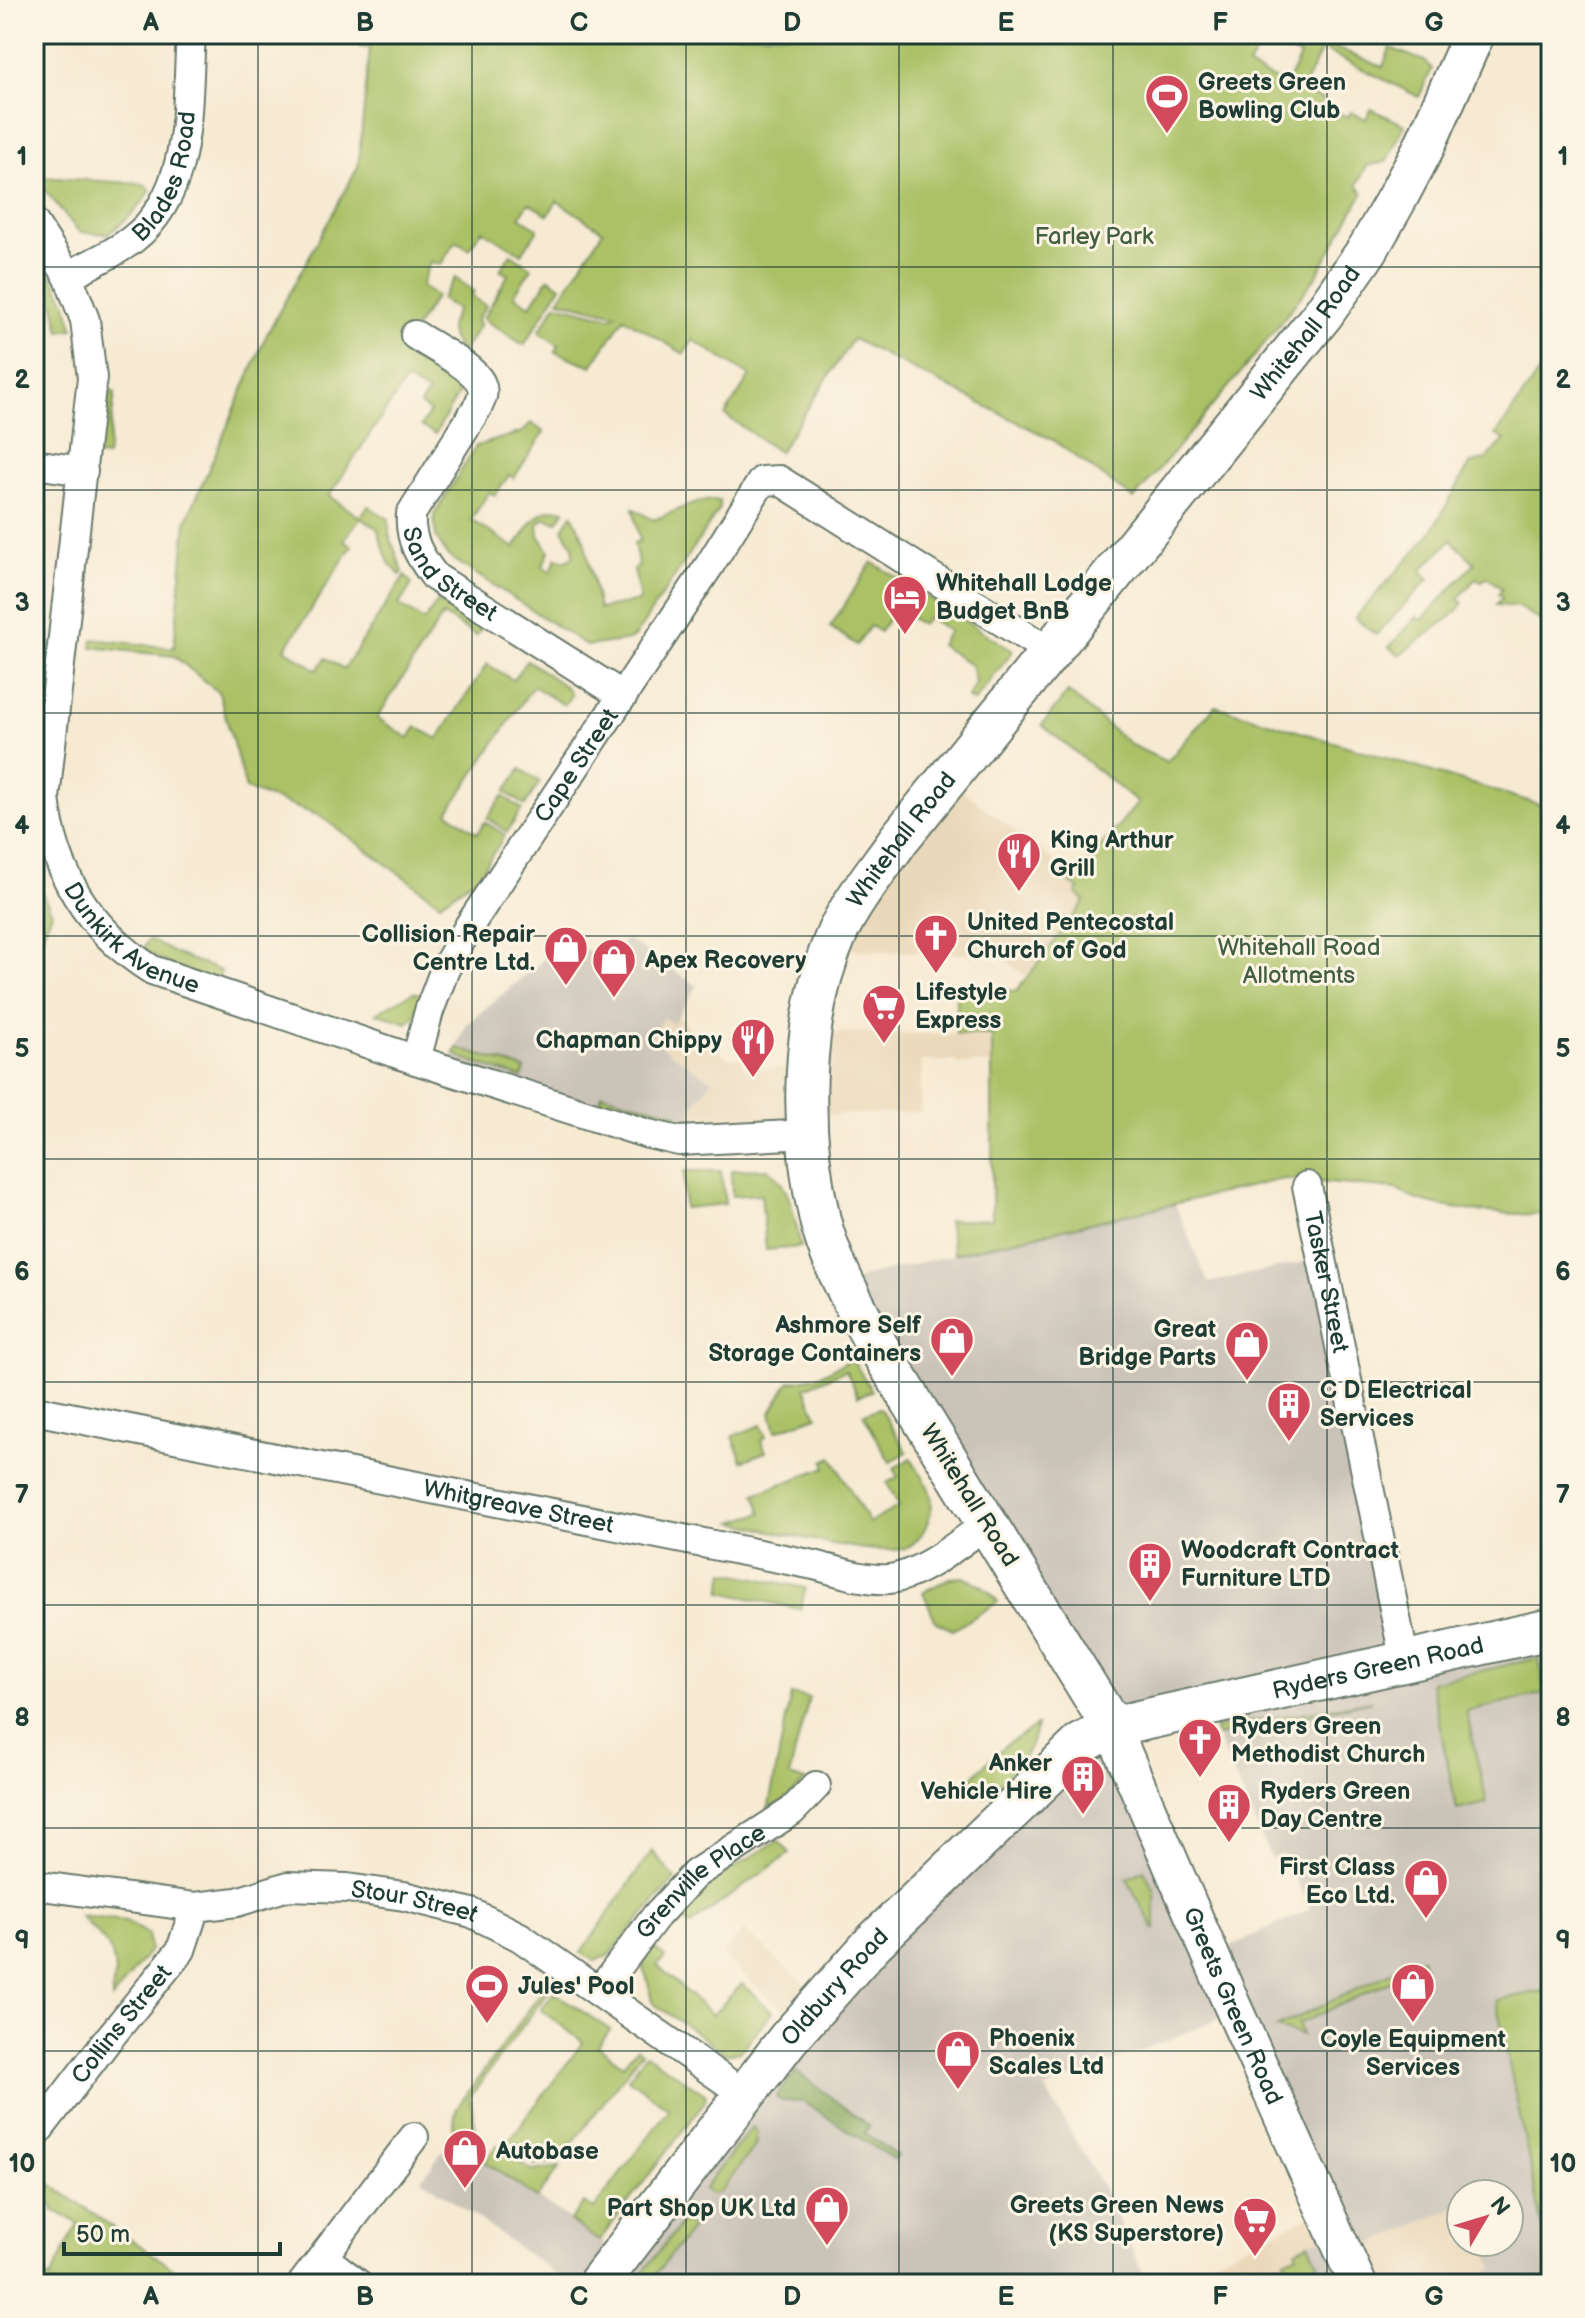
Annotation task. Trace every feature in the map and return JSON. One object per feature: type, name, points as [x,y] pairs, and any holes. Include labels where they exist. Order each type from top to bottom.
[{"type":"main road","name":"Whitehall Road","points":[[1112,1727],[869,1332],[841,1281],[820,1218],[808,1134],[807,1084],[814,1006],[839,930],[899,839],[1332,301],[1368,249],[1424,147],[1474,34]]},
{"type":"main road","name":"Ryders Green Road","points":[[1112,1727],[1551,1629]]},
{"type":"main road","name":"Oldbury Road","points":[[598,2284],[788,2039],[874,1942],[1052,1769],[1081,1744],[1112,1727]]},
{"type":"street","name":"Blades Road","points":[[68,276],[132,240],[159,213],[177,177],[184,136],[191,34]]},
{"type":"street","name":"Dunkirk Avenue","points":[[34,223],[68,276],[85,320],[92,378],[45,798],[48,825],[64,873],[97,924],[122,951],[152,970],[416,1060],[648,1134],[679,1141],[808,1134]]},
{"type":"street","name":"Sand Street","points":[[415,335],[471,371],[481,382],[483,394],[411,514],[410,529],[415,547],[435,577],[623,696]]},
{"type":"street","points":[[34,464],[83,471]]},
{"type":"street","name":"Cape Street","points":[[416,1060],[429,1011],[451,958],[762,481],[779,480],[1049,651]]},
{"type":"street","name":"Tasker Street","points":[[1307,1186],[1405,1662]]},
{"type":"street","name":"Whitgreave Street","points":[[34,1410],[793,1560],[859,1576],[889,1579],[907,1574],[988,1523]]},
{"type":"street","name":"Greets Green Road","points":[[1112,1727],[1232,2005],[1358,2284]]},
{"type":"street","name":"Grenville Place","points":[[599,1992],[656,1916],[695,1874],[792,1811],[816,1786]]},
{"type":"street","name":"Stour Street","points":[[34,1885],[195,1907],[237,1902],[288,1886],[347,1888],[404,1896],[472,1913],[520,1937],[744,2094]]},
{"type":"street","name":"Collins Street","points":[[34,2136],[181,1950],[195,1907]]},
{"type":"street","points":[[302,2284],[414,2137]]},
{"type":"street","points":[[323,2257],[358,2284]]},
{"type":"shaded area","points":[[947,779],[1074,876],[1070,882],[1079,889],[1076,894],[1086,901],[1027,977],[999,955],[852,950],[839,930]]},
{"type":"shaded area","points":[[626,938],[697,986],[673,1024],[663,1018],[650,1039],[712,1080],[692,1108],[691,1140],[446,1069],[467,1024],[565,941],[568,943],[571,940],[608,964]]},
{"type":"shaded area","points":[[678,1016],[703,1042],[727,1057],[743,1059],[743,1068],[809,1069],[811,1033],[992,1034],[992,1064],[922,1061],[920,1112],[808,1115],[808,1134],[691,1140],[692,1108],[712,1079],[649,1039],[663,1018],[672,1023]]},
{"type":"shaded area","points":[[1174,1202],[1208,1283],[1322,1258],[1405,1662],[1551,1629],[1551,2284],[1458,2284],[1494,2268],[1489,2258],[1525,2258],[1525,2178],[1445,2178],[1445,2211],[1346,2256],[1358,2284],[1231,2284],[1297,2254],[1295,2249],[1335,2232],[1235,2013],[1045,2089],[1103,2187],[1148,2284],[570,2284],[422,2179],[452,2138],[620,2255],[744,2094],[1112,1727],[845,1286],[869,1275]],"holes":[[[1207,1705],[1215,1732],[1271,1858],[1283,1854],[1310,1909],[1211,1956],[1113,1727]]]},
{"type":"shaded area","points":[[744,1930],[822,2000],[800,2025],[722,1955]]},
{"type":"shaded area","points":[[1325,2209],[1335,2232],[1296,2250],[1298,2254],[1231,2284],[1163,2284]]},
{"type":"shaded area","points":[[1445,2211],[1445,2258],[1490,2258],[1494,2267],[1458,2284],[1358,2284],[1346,2256]]},
{"type":"green space","name":"Farley Park","points":[[361,34],[1256,34],[1282,44],[1306,36],[1383,67],[1390,48],[1425,61],[1432,69],[1419,97],[1322,49],[1302,90],[1323,100],[1319,109],[1337,118],[1339,113],[1348,117],[1351,112],[1366,119],[1371,109],[1405,125],[1386,162],[1367,166],[1357,185],[1363,193],[1315,278],[1257,353],[1134,499],[1053,440],[853,339],[779,452],[725,415],[750,376],[693,340],[684,354],[624,318],[592,366],[555,352],[559,345],[539,332],[556,304],[610,317],[616,314],[559,300],[603,231],[557,201],[548,215],[529,203],[520,217],[538,229],[522,254],[482,230],[469,249],[456,241],[441,264],[430,262],[421,286],[436,296],[407,341],[456,375],[459,393],[435,434],[421,426],[430,412],[420,405],[428,393],[406,380],[329,496],[360,517],[368,506],[389,519],[389,535],[403,572],[400,575],[389,563],[377,528],[360,518],[344,540],[352,546],[285,649],[317,670],[326,658],[344,669],[405,576],[412,584],[399,605],[424,621],[438,601],[481,629],[476,636],[443,615],[377,718],[409,738],[417,727],[438,739],[487,664],[513,680],[527,660],[567,688],[571,695],[564,705],[533,686],[448,812],[477,833],[485,822],[505,835],[479,875],[440,903],[320,816],[246,789],[219,693],[174,656],[92,647],[93,639],[174,648],[186,522],[267,334],[358,167],[370,48],[360,47]],"holes":[[[1262,38],[1300,56],[1286,85],[1248,67]]]},
{"type":"green space","points":[[41,177],[144,184],[151,190],[132,214],[108,234],[79,232],[38,182]]},
{"type":"green space","points":[[511,254],[532,268],[514,295],[530,306],[549,278],[561,286],[524,345],[483,319],[508,275],[500,270]]},
{"type":"green space","points":[[48,270],[64,298],[74,329],[60,331],[54,305],[39,274]]},
{"type":"green space","points":[[455,278],[474,291],[471,296],[486,306],[476,321],[480,324],[463,352],[450,332],[457,310],[441,299]]},
{"type":"green space","points":[[1551,354],[1551,627],[1518,607],[1496,605],[1502,598],[1498,594],[1502,589],[1487,577],[1481,582],[1476,578],[1458,599],[1463,603],[1453,615],[1400,655],[1389,647],[1417,617],[1422,620],[1475,563],[1451,540],[1421,571],[1429,579],[1376,635],[1355,618],[1430,534],[1470,464],[1486,459],[1505,440],[1496,435]]},
{"type":"green space","points":[[104,387],[115,393],[107,457],[95,456]]},
{"type":"green space","points":[[531,423],[544,432],[514,478],[509,475],[495,495],[489,492],[471,520],[515,548],[540,514],[555,509],[565,510],[557,522],[545,518],[538,524],[539,535],[549,551],[543,566],[551,572],[556,558],[566,561],[573,557],[573,546],[563,529],[572,514],[584,539],[599,609],[640,601],[634,569],[639,567],[634,543],[640,541],[633,508],[653,520],[695,503],[719,501],[720,508],[635,636],[629,640],[587,646],[447,555],[436,537],[434,515],[476,446],[522,432]]},
{"type":"green space","points":[[872,562],[1013,651],[974,702],[968,698],[975,683],[971,665],[940,645],[949,631],[928,617],[922,625],[895,608],[880,632],[870,626],[857,645],[830,627]]},
{"type":"green space","name":"Whitehall Road Allotments","points":[[1068,692],[1131,745],[1167,762],[1215,706],[1551,808],[1551,1215],[1470,1210],[1427,1203],[1396,1189],[1283,1179],[954,1254],[948,1221],[992,1219],[992,1035],[956,1034],[956,989],[1017,991],[1085,901],[1076,893],[1079,889],[1070,882],[1138,803],[1042,725]]},
{"type":"green space","points":[[521,769],[540,782],[525,805],[505,792]]},
{"type":"green space","points":[[503,796],[522,809],[507,832],[487,818]]},
{"type":"green space","points":[[34,876],[52,913],[34,953]]},
{"type":"green space","points":[[149,939],[176,954],[221,971],[217,983],[170,965],[142,950]]},
{"type":"green space","points":[[413,992],[423,995],[415,1017],[407,1023],[376,1013]]},
{"type":"green space","points":[[457,1048],[525,1069],[522,1078],[464,1059],[455,1053]]},
{"type":"green space","points":[[602,1094],[677,1114],[675,1128],[599,1107]]},
{"type":"green space","points":[[768,1169],[787,1194],[801,1247],[766,1250],[761,1194],[732,1196],[731,1170]]},
{"type":"green space","points":[[684,1171],[721,1171],[725,1204],[684,1208]]},
{"type":"green space","points":[[852,1359],[872,1391],[858,1396],[846,1370],[805,1388],[817,1416],[776,1431],[771,1413],[789,1382],[816,1377]]},
{"type":"green space","points":[[880,1408],[907,1452],[890,1462],[863,1414]]},
{"type":"green space","points":[[761,1425],[766,1437],[761,1440],[766,1452],[742,1461],[733,1436]]},
{"type":"green space","points":[[832,1457],[869,1523],[899,1506],[887,1483],[898,1477],[894,1468],[911,1458],[926,1483],[932,1506],[926,1526],[915,1542],[905,1548],[870,1549],[821,1542],[733,1522],[762,1513],[755,1494],[826,1467],[824,1461]]},
{"type":"green space","points":[[725,1572],[806,1588],[800,1609],[721,1592]]},
{"type":"green space","points":[[962,1577],[982,1586],[998,1602],[953,1630],[936,1622],[923,1592],[950,1578]]},
{"type":"green space","points":[[1539,1658],[1545,1693],[1466,1711],[1487,1803],[1457,1810],[1431,1682]]},
{"type":"green space","points":[[791,1694],[809,1698],[789,1776],[806,1781],[767,1815]]},
{"type":"green space","points":[[1372,1701],[1217,1736],[1214,1728]]},
{"type":"green space","points":[[1037,1726],[1023,1758],[985,1797],[969,1780],[1004,1746]]},
{"type":"green space","points":[[778,1840],[790,1853],[690,1925],[677,1913],[701,1889]]},
{"type":"green space","points":[[652,1851],[675,1879],[608,1956],[595,1961],[581,1953]]},
{"type":"green space","points":[[1144,1870],[1155,1891],[1155,1930],[1127,1879]]},
{"type":"green space","points":[[80,1916],[126,1921],[148,1934],[150,1950],[112,1999],[115,1974],[112,1955],[104,1941]]},
{"type":"green space","points":[[652,1946],[665,1957],[657,1965],[712,2015],[742,1984],[773,2012],[741,2051],[727,2054],[654,2004],[643,1964]]},
{"type":"green space","points":[[1421,1958],[1425,1966],[1298,2024],[1302,2035],[1276,2028]]},
{"type":"green space","points":[[546,1986],[550,1989],[470,2097],[476,2129],[464,2146],[452,2138],[456,2109]]},
{"type":"green space","points":[[1549,1990],[1551,2240],[1546,2243],[1496,2000]]},
{"type":"green space","points":[[554,1992],[610,2030],[598,2046],[623,2065],[637,2048],[642,2052],[558,2162],[535,2165],[507,2143],[583,2042],[541,2010]]},
{"type":"green space","points":[[646,2054],[706,2095],[705,2101],[599,2241],[570,2221],[584,2203],[594,2209],[669,2109],[628,2078]]},
{"type":"green space","points":[[796,2071],[869,2126],[865,2133],[898,2156],[894,2160],[804,2102],[781,2101],[776,2097]]},
{"type":"green space","points":[[752,2127],[757,2132],[755,2146],[720,2192],[711,2194],[704,2189]]},
{"type":"green space","points":[[497,2145],[532,2171],[560,2167],[537,2198],[485,2162]]},
{"type":"green space","points":[[34,2173],[173,2268],[161,2284],[34,2284],[34,2272],[50,2279],[78,2223],[53,2210],[54,2207],[34,2193]]},
{"type":"green space","points":[[683,2221],[692,2228],[648,2284],[634,2284]]},
{"type":"green space","points":[[1309,2243],[1327,2284],[1296,2284],[1285,2260],[1297,2254],[1295,2249]]},
{"type":"place","name":"Greets Green Bowling Club","points":[[1167,135]]},
{"type":"place","name":"Whitehall Lodge Budget BnB","points":[[905,636]]},
{"type":"place","name":"King Arthur Grill","points":[[1019,893]]},
{"type":"place","name":"United Pentecostal Church of God","points":[[936,975]]},
{"type":"place","name":"Collision Repair Centre Ltd.","points":[[566,987]]},
{"type":"place","name":"Apex Recovery","points":[[614,999]]},
{"type":"place","name":"Lifestyle Express","points":[[884,1045]]},
{"type":"place","name":"Chapman Chippy","points":[[753,1079]]},
{"type":"place","name":"Ashmore Self Storage Containers","points":[[952,1378]]},
{"type":"place","name":"Great Bridge Parts","points":[[1247,1382]]},
{"type":"place","name":"C D Electrical Services","points":[[1289,1443]]},
{"type":"place","name":"Woodcraft Contract Furniture LTD","points":[[1150,1603]]},
{"type":"place","name":"Ryders Green Methodist Church","points":[[1200,1779]]},
{"type":"place","name":"Anker Vehicle Hire","points":[[1083,1816]]},
{"type":"place","name":"Ryders Green Day Centre","points":[[1229,1844]]},
{"type":"place","name":"First Class Eco Ltd.","points":[[1426,1920]]},
{"type":"place","name":"Coyle Equipment Services","points":[[1413,2024]]},
{"type":"place","name":"Jules' Pool","points":[[487,2025]]},
{"type":"place","name":"Phoenix Scales Ltd","points":[[958,2091]]},
{"type":"place","name":"Autobase","points":[[465,2190]]},
{"type":"place","name":"Part Shop UK Ltd","points":[[827,2247]]},
{"type":"place","name":"Greets Green News (KS Superstore)","points":[[1255,2258]]}]
